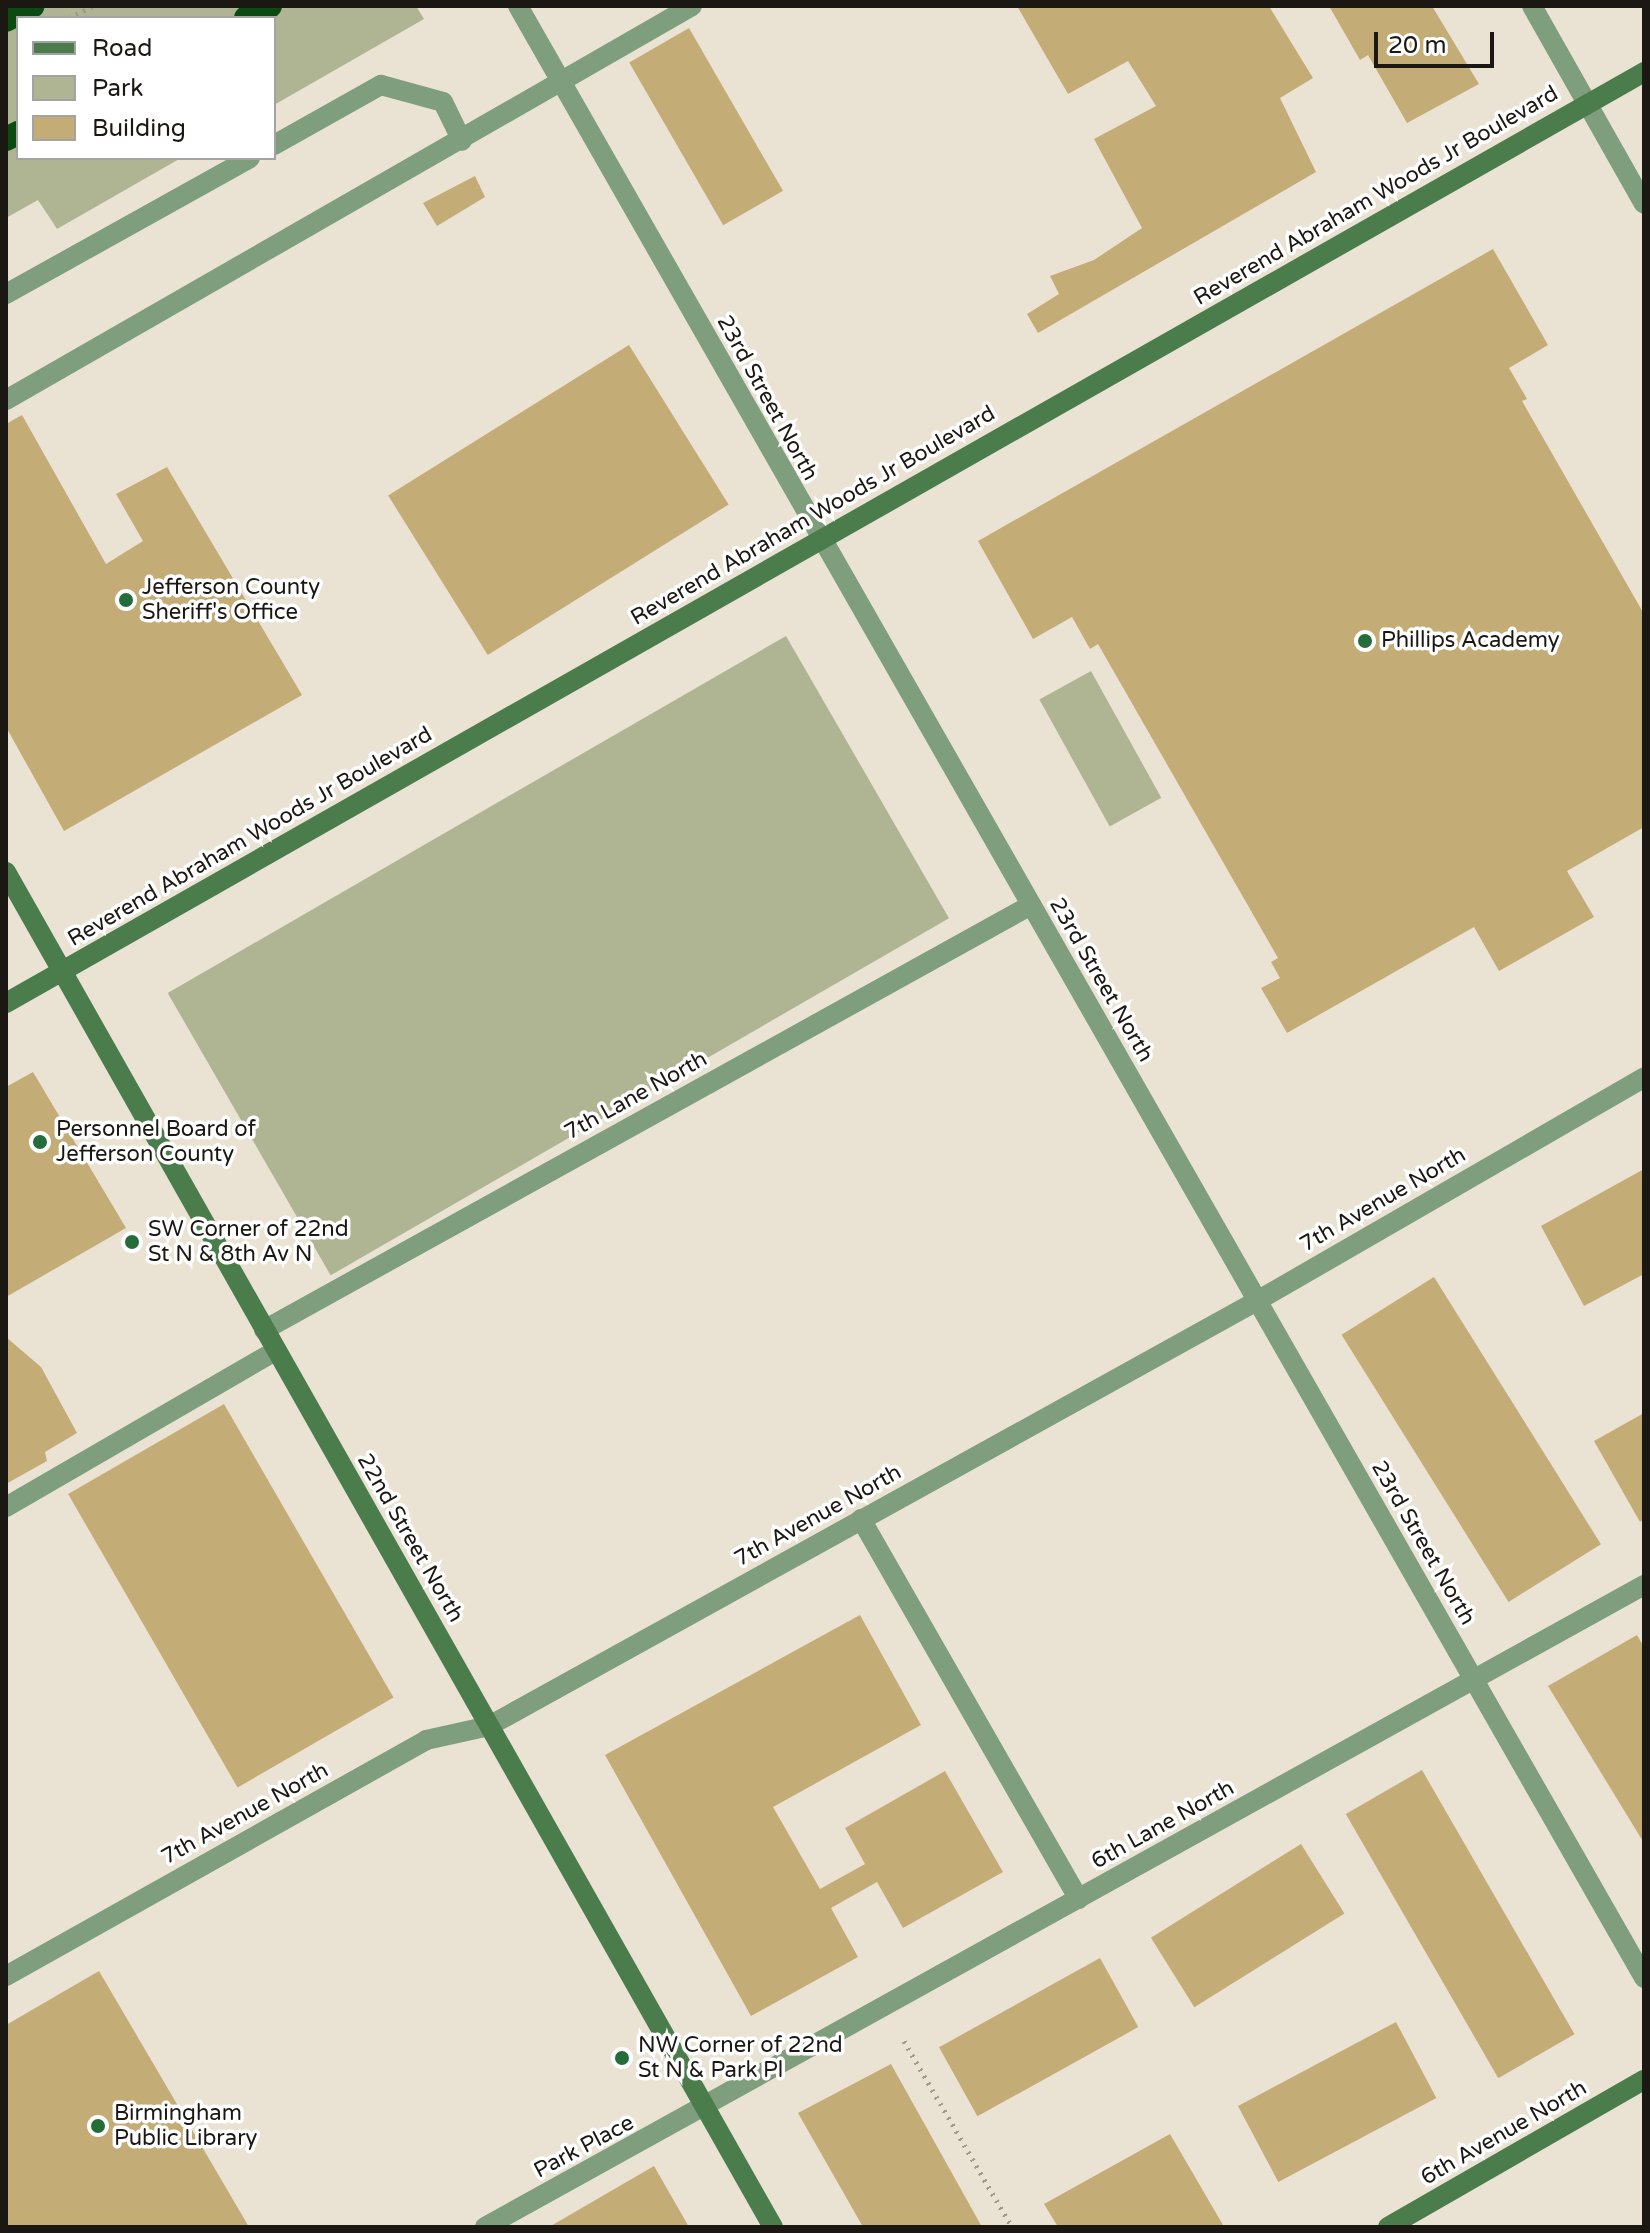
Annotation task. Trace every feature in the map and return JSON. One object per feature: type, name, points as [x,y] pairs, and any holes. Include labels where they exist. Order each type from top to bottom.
[{"type":"highway","points":[[6,20],[32,6]]},
{"type":"highway","points":[[250,16],[270,6]]},
{"type":"main road","name":"Reverend Abraham Woods Jr Boulevard","points":[[6,1003],[1644,72]]},
{"type":"main road","name":"22nd Street North","points":[[6,872],[773,2227]]},
{"type":"main road","name":"6th Avenue North","points":[[1388,2227],[1644,2080]]},
{"type":"street","name":"23rd Street North","points":[[518,6],[820,540],[1644,1978]]},
{"type":"street","points":[[6,400],[462,141],[692,6]]},
{"type":"street","points":[[1532,6],[1644,204]]},
{"type":"street","points":[[276,144],[381,85],[443,102],[462,141]]},
{"type":"street","points":[[6,294],[246,160]]},
{"type":"street","name":"7th Lane North","points":[[264,1330],[1031,905]]},
{"type":"street","name":"7th Avenue North","points":[[6,1976],[426,1740],[489,1726],[1257,1301],[1644,1078]]},
{"type":"street","points":[[6,1507],[275,1351]]},
{"type":"street","points":[[861,1519],[1079,1899]]},
{"type":"street","name":"6th Lane North","points":[[705,2109],[1644,1585]]},
{"type":"street","name":"Park Place","points":[[485,2227],[705,2109]]},
{"type":"path","points":[[73,16],[93,6]]},
{"type":"path","points":[[904,2041],[1012,2227]]},
{"type":"green space","points":[[6,6],[416,6],[424,19],[276,104],[276,16],[16,16],[16,160],[178,160],[57,229],[38,200],[6,218]]},
{"type":"green space","points":[[786,636],[949,918],[331,1275],[168,993]]},
{"type":"green space","points":[[1091,671],[1161,798],[1110,826],[1039,700]]},
{"type":"building","points":[[1017,6],[1269,6],[1313,78],[1280,98],[1316,172],[1038,333],[1027,314],[1059,294],[1050,276],[1094,260],[1142,228],[1094,139],[1156,106],[1128,61],[1068,94]]},
{"type":"building","points":[[1329,6],[1432,6],[1479,84],[1407,123],[1368,55],[1360,60]]},
{"type":"building","points":[[689,28],[783,191],[723,225],[629,62]]},
{"type":"building","points":[[475,176],[485,197],[437,226],[423,203]]},
{"type":"building","name":"Phillips Academy","points":[[1493,249],[1548,345],[1509,368],[1527,399],[1522,401],[1644,614],[1644,827],[1567,871],[1594,917],[1499,971],[1474,927],[1287,1033],[1261,988],[1280,978],[1271,962],[1278,958],[1098,644],[1090,649],[1072,617],[1033,639],[978,541]]},
{"type":"building","points":[[629,345],[729,504],[488,655],[388,495]]},
{"type":"building","name":"Jefferson County Sheriff's Office","points":[[22,415],[106,564],[143,541],[116,494],[167,467],[302,695],[64,831],[6,727],[6,424]]},
{"type":"building","name":"Personnel Board of Jefferson County","points":[[33,1072],[126,1228],[6,1297],[6,1087]]},
{"type":"building","points":[[1644,1169],[1644,1274],[1584,1306],[1541,1226]]},
{"type":"building","points":[[1434,1277],[1601,1544],[1508,1602],[1342,1335]]},
{"type":"building","points":[[6,1337],[41,1367],[77,1433],[45,1452],[47,1461],[6,1484]]},
{"type":"building","points":[[224,1404],[394,1698],[238,1788],[68,1494]]},
{"type":"building","points":[[1644,1413],[1644,1519],[1640,1522],[1594,1441]]},
{"type":"building","points":[[860,1615],[921,1725],[773,1807],[820,1889],[865,1864],[845,1828],[945,1771],[1003,1872],[903,1928],[877,1882],[831,1908],[858,1957],[751,2016],[605,1755]]},
{"type":"building","points":[[1637,1635],[1644,1647],[1644,1843],[1548,1686]]},
{"type":"building","points":[[1422,1770],[1575,2034],[1498,2078],[1346,1814]]},
{"type":"building","points":[[1301,1844],[1344,1914],[1194,2007],[1151,1938]]},
{"type":"building","points":[[1100,1958],[1138,2027],[977,2116],[939,2047]]},
{"type":"building","name":"Birmingham Public Library","points":[[99,1971],[249,2227],[6,2227],[6,2025]]},
{"type":"building","points":[[1396,2022],[1436,2098],[1278,2182],[1238,2106]]},
{"type":"building","points":[[891,2064],[982,2227],[863,2227],[798,2113]]},
{"type":"building","points":[[1170,2134],[1223,2225],[1058,2227],[1044,2204]]},
{"type":"building","points":[[654,2166],[689,2227],[549,2227]]},
{"type":"place","name":"Jefferson County Sheriff's Office","points":[[126,600]]},
{"type":"place","name":"Phillips Academy","points":[[1365,641]]},
{"type":"place","name":"Personnel Board of Jefferson County","points":[[40,1142]]},
{"type":"place","name":"SW Corner of 22nd St N & 8th Av N","points":[[132,1242]]},
{"type":"place","name":"NW Corner of 22nd St N & Park Pl","points":[[622,2058]]},
{"type":"place","name":"Birmingham Public Library","points":[[98,2126]]}]
